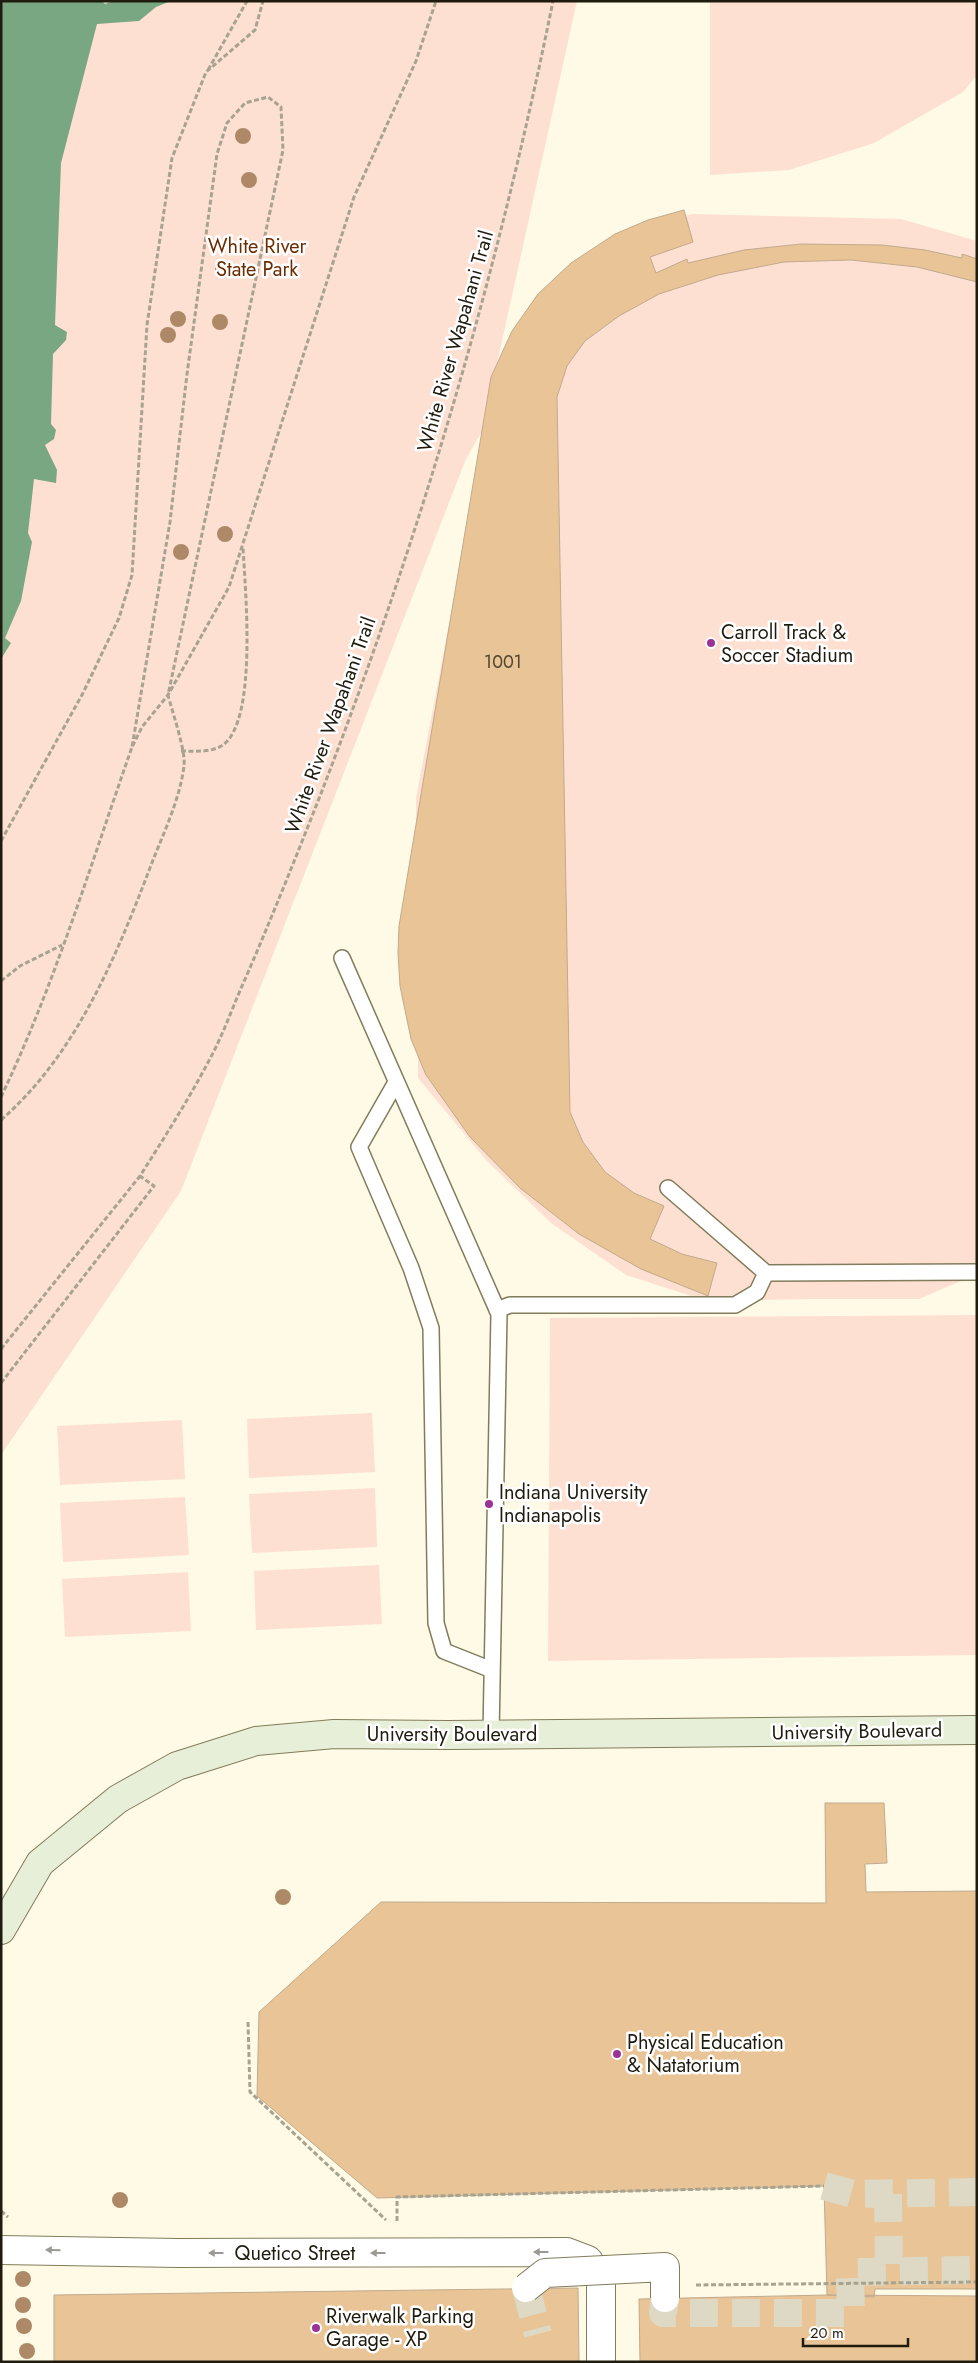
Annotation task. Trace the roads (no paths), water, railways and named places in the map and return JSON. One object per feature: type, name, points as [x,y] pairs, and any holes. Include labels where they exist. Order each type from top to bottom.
[{"type":"street","name":"University Boulevard","points":[[1,1930],[40,1864],[118,1800],[178,1766],[256,1741],[334,1734],[977,1730]]},
{"type":"street","name":"Quetico Street","points":[[1,2250],[178,2253],[567,2252],[588,2260],[601,2280],[602,2362]]},
{"type":"street","points":[[526,2288],[545,2273],[665,2267],[665,2298]]},
{"type":"lane","points":[[342,958],[395,1084],[497,1310],[491,1734]]},
{"type":"lane","points":[[395,1084],[359,1147],[411,1268],[431,1328],[436,1623],[444,1651],[492,1670]]},
{"type":"lane","points":[[668,1188],[766,1274],[977,1272]]},
{"type":"lane","points":[[497,1310],[510,1305],[735,1305],[757,1292],[766,1274]]},
{"type":"tunnel","points":[[824,2186],[853,2194],[977,2192]]},
{"type":"tunnel","points":[[888,2194],[889,2271]]},
{"type":"tunnel","points":[[665,2298],[663,2313],[851,2313],[850,2272],[977,2270]]},
{"type":"tunnel","points":[[526,2288],[538,2334]]},
{"type":"place","name":"Carroll Track & Soccer Stadium","points":[[711,643]]},
{"type":"place","name":"Indiana University Indianapolis","points":[[489,1504]]},
{"type":"place","name":"Physical Education & Natatorium","points":[[617,2054]]},
{"type":"place","name":"Riverwalk Parking Garage - XP","points":[[316,2328]]},
{"type":"park label","name":"White River State Park","points":[[257,258]]}]
